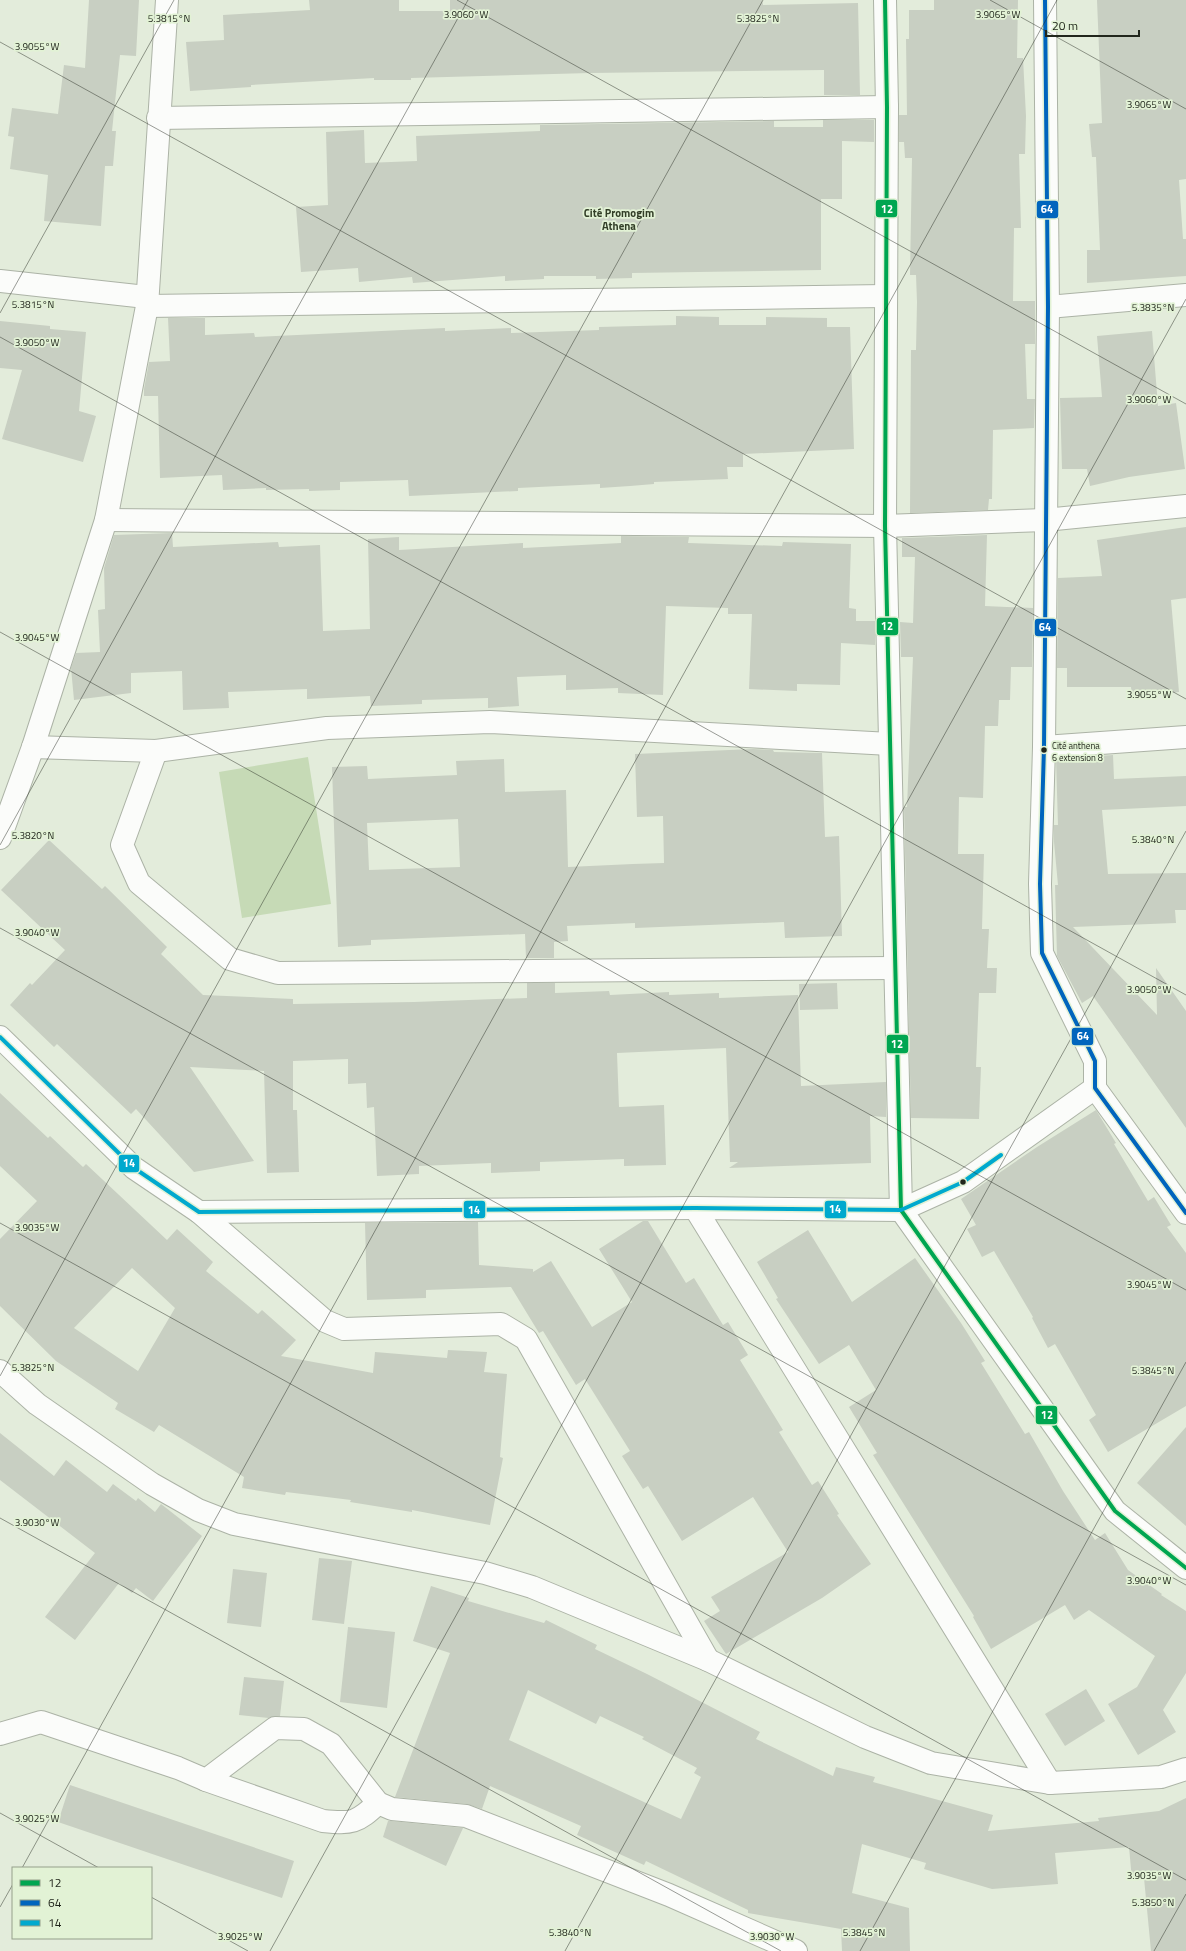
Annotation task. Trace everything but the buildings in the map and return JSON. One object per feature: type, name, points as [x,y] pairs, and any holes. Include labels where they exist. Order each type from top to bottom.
[{"type":"street","points":[[0,838],[33,747],[106,520],[147,302],[167,0]]},
{"type":"street","points":[[885,0],[887,107],[885,526],[894,968],[902,1210],[1115,1512],[1186,1568]]},
{"type":"street","points":[[1045,0],[1048,306],[1044,747],[1040,884],[1042,953],[1095,1060],[1095,1088],[1186,1213]]},
{"type":"street","points":[[158,118],[887,107]]},
{"type":"street","points":[[0,281],[147,302],[885,296]]},
{"type":"street","points":[[1048,306],[1186,296]]},
{"type":"street","points":[[106,520],[885,526],[1045,520],[1186,506]]},
{"type":"street","points":[[33,747],[156,751],[327,728],[490,722],[890,744]]},
{"type":"street","points":[[1044,747],[1186,737]]},
{"type":"street","points":[[156,751],[122,845],[139,883],[230,959],[278,973],[894,968]]},
{"type":"street","points":[[0,1037],[134,1168],[199,1212],[325,1321],[344,1329],[502,1324],[526,1339],[708,1660]]},
{"type":"street","points":[[199,1212],[695,1208],[902,1210],[963,1182],[1095,1088]]},
{"type":"street","points":[[695,1208],[1050,1784]]},
{"type":"street","points":[[0,1371],[37,1404],[152,1484],[198,1510],[234,1524],[485,1573],[532,1587],[708,1660],[865,1737],[930,1764],[1050,1784],[1161,1777],[1186,1769]]},
{"type":"street","points":[[0,1734],[41,1722],[178,1768],[206,1780],[323,1821],[342,1823],[362,1818],[378,1803]]},
{"type":"street","points":[[206,1780],[275,1728],[304,1729],[331,1744],[378,1803],[392,1808],[466,1816],[669,1895],[796,1951]]},
{"type":"green space","points":[[308,757],[331,904],[242,918],[219,772]]},
{"type":"transit line","name":"12","points":[[885,0],[887,107],[885,526],[901,1210],[1115,1511],[1186,1568]]},
{"type":"transit line","name":"64","points":[[1045,0],[1048,307],[1044,747],[1040,884],[1042,953],[1095,1061],[1095,1088],[1186,1213]]},
{"type":"transit line","name":"14","points":[[0,1037],[134,1168],[199,1212],[695,1208],[901,1210],[963,1182],[1001,1155]]},
{"type":"place","name":"Cité anthena 6 extension 8","points":[[1044,750]]},
{"type":"district","name":"Cité Promogim Athena","points":[[619,219]]}]
